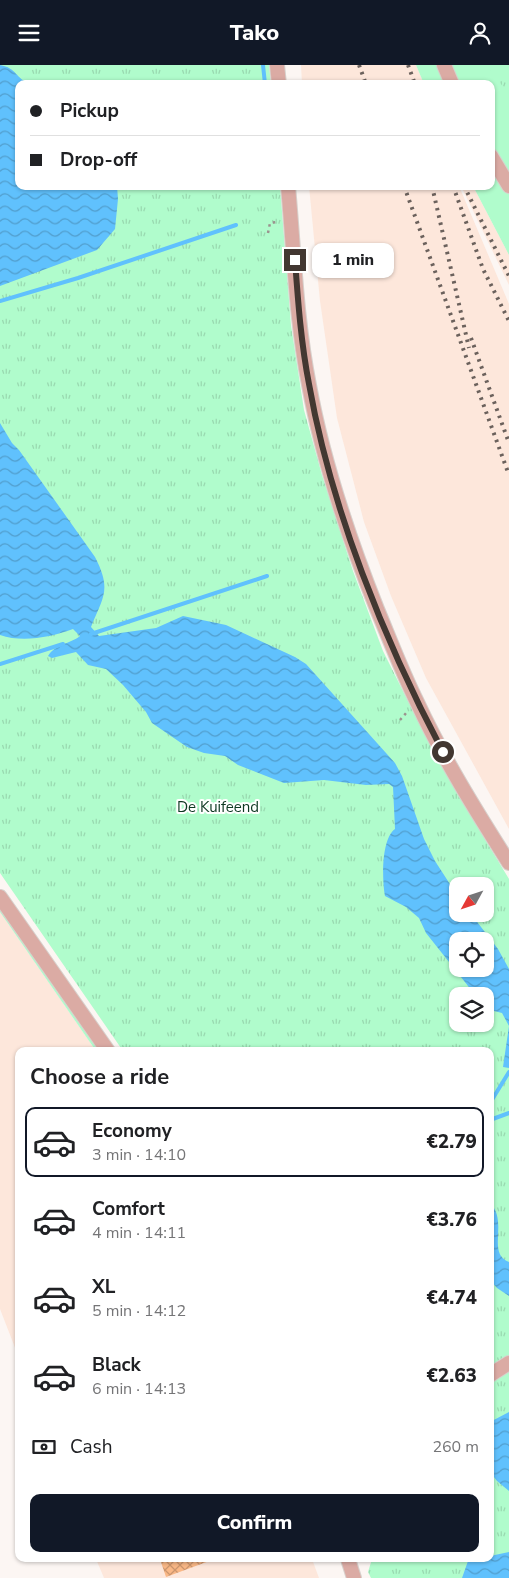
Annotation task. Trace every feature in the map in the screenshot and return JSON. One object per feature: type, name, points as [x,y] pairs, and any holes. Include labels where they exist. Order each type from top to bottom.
[{"type":"street","points":[[277,65],[279,80]]},
{"type":"street","points":[[444,65],[450,80]]},
{"type":"street","points":[[495,162],[509,185]]},
{"type":"street","points":[[288,190],[303,346],[309,385],[336,495],[358,560],[396,657],[418,704],[475,809],[509,863]]},
{"type":"street","points":[[0,897],[105,1047]]},
{"type":"street","points":[[494,1372],[509,1363]]},
{"type":"street","points":[[349,1562],[354,1578]]},
{"type":"shaded area","points":[[301,65],[416,65],[422,80],[302,80]]},
{"type":"shaded area","points":[[309,190],[461,190],[509,304],[509,829],[426,678],[391,596],[364,522],[337,418],[320,301]]},
{"type":"shaded area","points":[[463,190],[475,190],[509,255],[509,285]]},
{"type":"shaded area","points":[[0,912],[93,1047],[15,1047],[15,1348],[0,1309]]},
{"type":"shaded area","points":[[97,1562],[313,1562],[319,1578],[104,1578]]},
{"type":"green space","name":"De Kuifeend","points":[[0,65],[269,65],[271,80],[15,80],[15,190],[280,190],[291,325],[304,410],[322,475],[353,571],[383,651],[419,723],[465,806],[509,879],[509,1578],[371,1578],[368,1572],[371,1562],[494,1562],[494,1047],[120,1047],[0,873]]},
{"type":"green space","points":[[416,65],[440,65],[447,80],[422,80]]},
{"type":"green space","points":[[448,65],[504,65],[509,72],[509,177],[495,155],[495,80],[454,80]]},
{"type":"green space","points":[[487,65],[509,65],[509,95]]},
{"type":"green space","points":[[495,170],[509,193],[509,255],[475,190],[495,190]]},
{"type":"green space","points":[[0,904],[100,1047],[93,1047],[0,912]]},
{"type":"water","points":[[0,65],[10,68],[22,80],[15,80],[15,190],[117,190],[118,199],[115,229],[97,250],[0,286]]},
{"type":"water","points":[[0,423],[12,443],[19,450],[95,557],[103,578],[104,593],[91,627],[99,636],[156,628],[183,616],[226,625],[306,664],[395,763],[402,776],[424,839],[449,883],[449,923],[478,923],[485,932],[449,932],[449,962],[426,933],[419,918],[406,907],[385,896],[383,870],[385,850],[390,834],[395,829],[393,787],[389,784],[366,785],[324,780],[284,783],[238,765],[225,756],[204,753],[187,747],[152,723],[146,712],[123,685],[106,669],[88,665],[76,652],[52,658],[48,656],[55,649],[80,636],[73,629],[37,638],[18,639],[0,635]]},
{"type":"water","points":[[494,944],[509,969],[509,1026],[502,1013],[494,1011],[494,987],[469,987],[461,977],[494,977]]},
{"type":"water","points":[[509,1026],[509,1068],[503,1067]]},
{"type":"water","points":[[494,1209],[498,1219],[499,1252],[502,1258],[509,1262],[509,1296],[494,1285]]},
{"type":"water","points":[[509,1412],[509,1491],[494,1477],[494,1420]]},
{"type":"water","points":[[509,1552],[509,1578],[462,1578],[468,1562],[494,1562],[494,1555]]},
{"type":"building","points":[[161,1562],[207,1562],[166,1577]]},
{"type":"waterway","points":[[263,65],[265,80]]},
{"type":"waterway","points":[[0,301],[78,278],[236,225]]},
{"type":"waterway","points":[[91,634],[267,576]]},
{"type":"waterway","points":[[0,664],[63,644]]},
{"type":"waterway","points":[[494,1096],[509,1072]]},
{"type":"waterway","points":[[494,1119],[509,1113]]},
{"type":"railway","points":[[359,65],[365,80]]},
{"type":"railway","points":[[408,65],[414,80]]},
{"type":"railway","points":[[405,190],[509,475]]},
{"type":"railway","points":[[433,190],[469,348]]},
{"type":"railway","points":[[454,190],[483,269],[509,321]]},
{"type":"railway","points":[[466,190],[509,276]]},
{"type":"railway","points":[[471,338],[509,443]]},
{"type":"route","points":[[295,260],[301,337],[309,385],[336,495],[358,560],[396,657],[443,752]]}]
